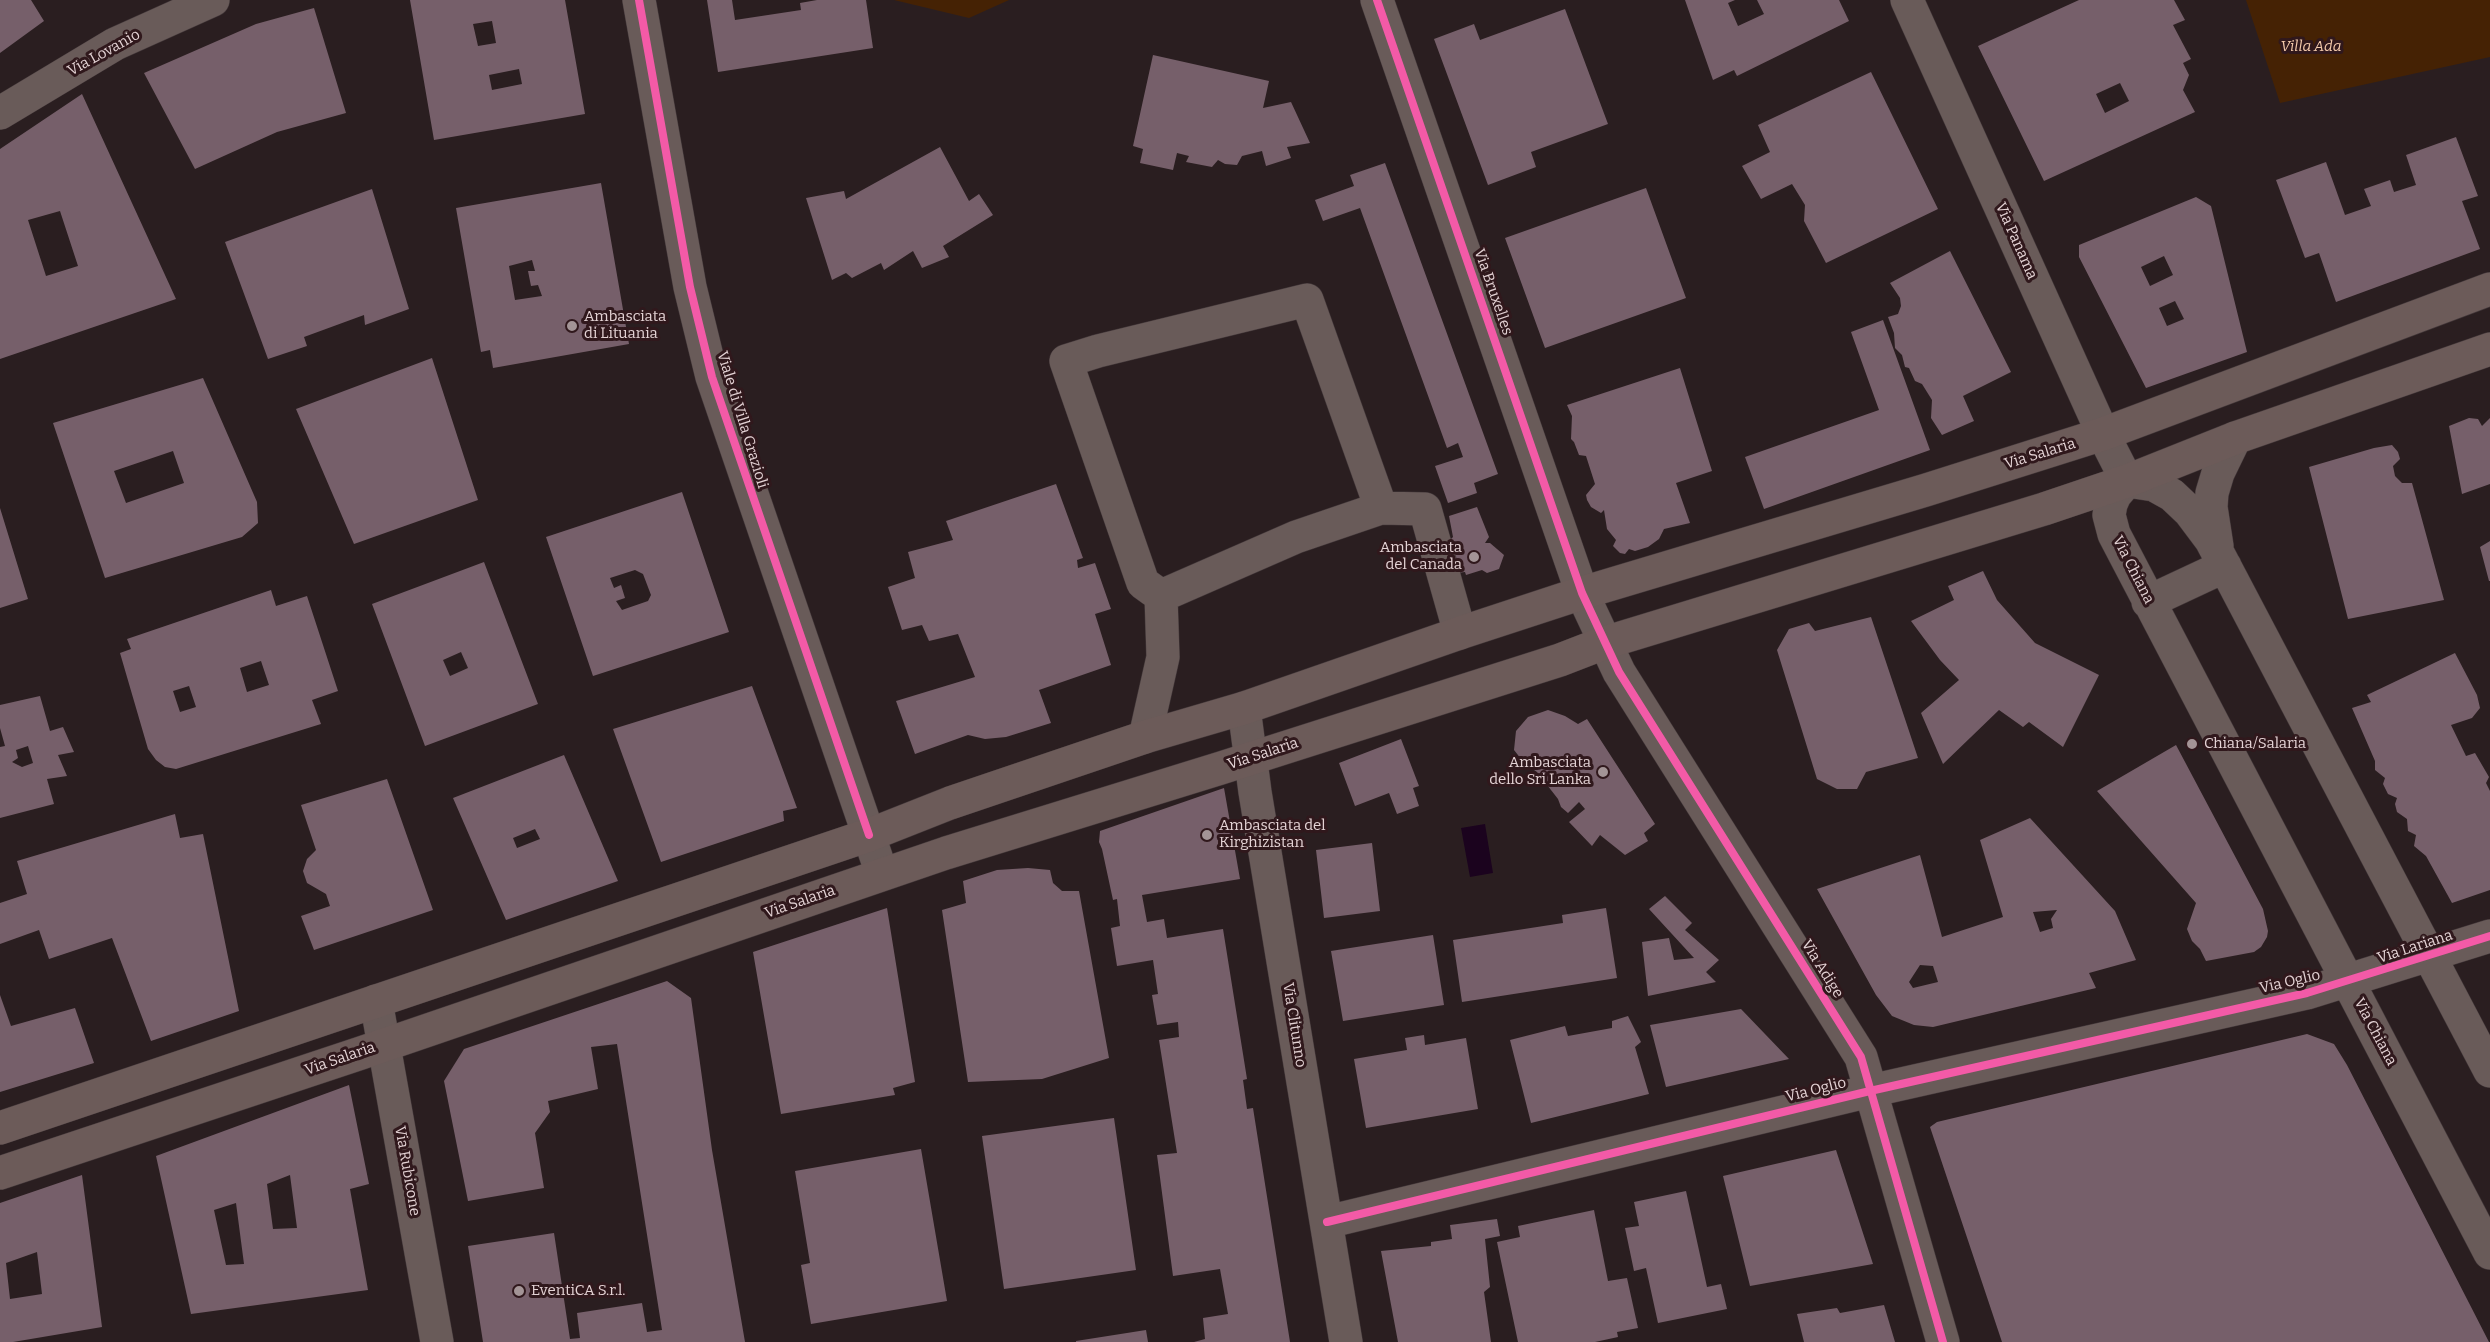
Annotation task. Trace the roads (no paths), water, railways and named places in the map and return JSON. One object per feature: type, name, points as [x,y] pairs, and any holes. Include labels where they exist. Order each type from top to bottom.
[{"type":"main road","name":"Via Salaria","points":[[0,1128],[868,835],[950,803],[1145,737],[1244,708],[1460,633],[1582,593],[1926,490],[2103,434],[2490,289]]},
{"type":"main road","name":"Via Salaria","points":[[0,1173],[360,1053],[882,874],[1560,660],[1604,643],[2044,509],[2127,481],[2235,438],[2490,349]]},
{"type":"street","name":"Via Lovanio","points":[[0,113],[115,44],[213,0]]},
{"type":"street","name":"Viale di Villa Grazioli","points":[[639,0],[690,287],[712,377],[882,874]]},
{"type":"street","name":"Via Bruxelles","points":[[1377,0],[1582,593]]},
{"type":"street","name":"Via Panama","points":[[1906,0],[2103,434],[2127,481]]},
{"type":"street","points":[[1161,596],[1143,584],[1066,361],[1098,351],[1307,300],[1381,508]]},
{"type":"street","points":[[2223,561],[2212,523],[2212,493],[2218,473],[2235,438]]},
{"type":"street","points":[[2127,481],[2154,485],[2172,495],[2190,512],[2223,561],[2490,1071]]},
{"type":"street","name":"Via Chiana","points":[[2127,481],[2115,495],[2109,515],[2114,534],[2490,1253]]},
{"type":"street","points":[[1161,596],[1296,537],[1381,508],[1425,508],[1460,633]]},
{"type":"street","points":[[2148,602],[2223,561]]},
{"type":"street","points":[[1582,593],[1604,643]]},
{"type":"street","points":[[1145,737],[1163,657],[1161,596]]},
{"type":"street","name":"Via Adige","points":[[1604,643],[1619,672],[1861,1057],[1943,1342]]},
{"type":"street","name":"Via Clitunno","points":[[1244,708],[1250,759],[1346,1342]]},
{"type":"street","name":"Via Lariana","points":[[2348,982],[2490,936]]},
{"type":"street","name":"Via Oglio","points":[[1327,1222],[1870,1091],[2348,982]]},
{"type":"street","name":"Via Rubicone","points":[[376,1001],[437,1342]]},
{"type":"place","name":"Ambasciata di Lituania","points":[[572,326]]},
{"type":"place","name":"Ambasciata del Canada","points":[[1474,557]]},
{"type":"place","name":"Chiana/Salaria","points":[[2192,744]]},
{"type":"place","name":"Ambasciata dello Sri Lanka","points":[[1603,772]]},
{"type":"place","name":"Ambasciata del Kirghizistan","points":[[1207,835]]},
{"type":"place","name":"EventiCA S.r.l.","points":[[519,1291]]},
{"type":"park label","name":"Villa Ada","points":[[2311,47]]}]
